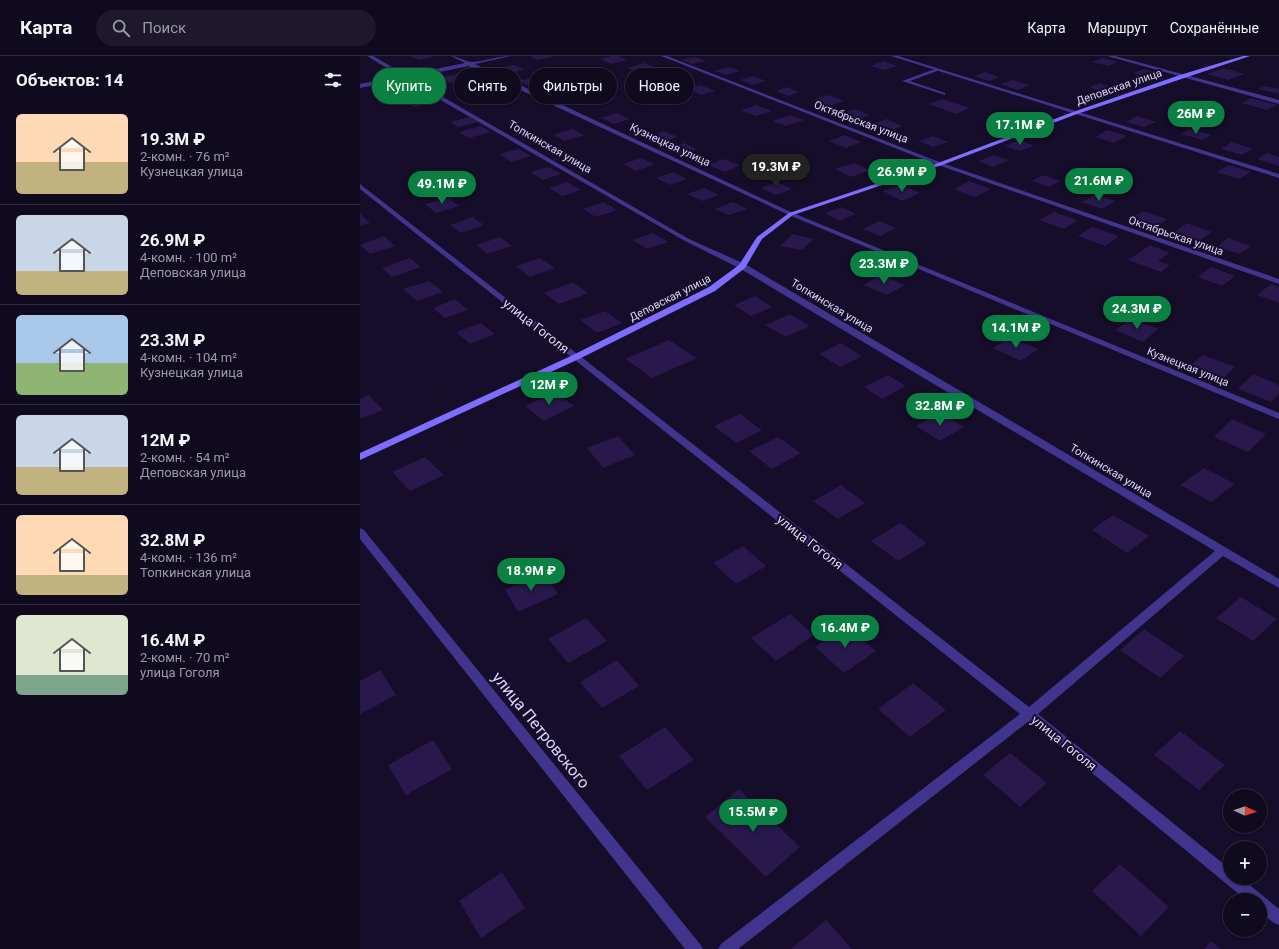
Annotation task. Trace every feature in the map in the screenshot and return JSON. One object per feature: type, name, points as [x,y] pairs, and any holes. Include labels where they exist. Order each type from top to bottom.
[{"type":"street","name":"Топкинская улица","points":[[369,56],[391,68]]},
{"type":"street","name":"Кузнецкая улица","points":[[453,56],[791,214],[1279,416]]},
{"type":"street","points":[[446,69],[509,56]]},
{"type":"street","name":"Октябрьская улица","points":[[663,56],[940,164],[1279,282]]},
{"type":"street","points":[[894,56],[1279,176]]},
{"type":"street","points":[[1109,56],[1279,102]]},
{"type":"street","name":"Деповская улица","points":[[360,457],[576,357],[712,290],[742,266],[759,238],[791,214],[940,164],[1075,113],[1182,76],[1248,56]]},
{"type":"street","points":[[937,70],[905,81],[944,94]]},
{"type":"street","points":[[360,86],[372,83]]},
{"type":"street","name":"Топкинская улица","points":[[446,99],[687,240],[742,266],[1279,584]]},
{"type":"street","name":"улица Гоголя","points":[[360,186],[1028,714],[1248,893]]},
{"type":"street","name":"улица Петровского","points":[[360,532],[695,949]]},
{"type":"street","points":[[726,949],[1028,714],[1223,550]]},
{"type":"street","points":[[1267,909],[1279,918]]},
{"type":"building","points":[[410,56],[433,56],[433,57],[419,60]]},
{"type":"building","points":[[530,56],[553,56],[553,57],[536,60]]},
{"type":"building","points":[[618,56],[627,60],[611,64],[600,59]]},
{"type":"building","points":[[695,57],[706,61],[692,64],[682,60]]},
{"type":"building","points":[[1103,58],[1118,62],[1108,66],[1092,62]]},
{"type":"building","points":[[884,61],[897,66],[884,70],[870,66]]},
{"type":"building","points":[[644,63],[655,67],[652,68],[627,68]]},
{"type":"building","points":[[514,65],[525,69],[521,70],[521,68],[501,68]]},
{"type":"building","points":[[729,67],[740,71],[726,75],[715,71]]},
{"type":"building","points":[[1224,68],[1244,74],[1228,80],[1207,74]]},
{"type":"building","points":[[1143,69],[1160,74],[1150,78],[1133,73]]},
{"type":"building","points":[[985,72],[999,77],[989,81],[975,76]]},
{"type":"building","points":[[454,75],[454,82],[449,83],[446,80],[446,76]]},
{"type":"building","points":[[753,76],[766,81],[752,85],[740,80]]},
{"type":"building","points":[[529,78],[529,85],[521,82],[521,80]]},
{"type":"building","points":[[1013,80],[1030,85],[1018,90],[1000,84]]},
{"type":"building","points":[[1100,83],[1111,87],[1100,91],[1089,87]]},
{"type":"building","points":[[701,85],[715,91],[701,95],[694,92],[694,87]]},
{"type":"building","points":[[1265,86],[1279,89],[1279,94],[1258,89]]},
{"type":"building","points":[[787,87],[799,92],[788,96],[776,91]]},
{"type":"building","points":[[829,95],[844,101],[829,106],[814,100]]},
{"type":"building","points":[[1251,98],[1277,105],[1267,110],[1241,103]]},
{"type":"building","points":[[942,99],[970,108],[956,114],[928,104]]},
{"type":"building","points":[[410,104],[425,104],[414,107]]},
{"type":"building","points":[[757,105],[772,111],[756,116],[741,110]]},
{"type":"building","points":[[854,109],[870,115],[855,121],[839,115]]},
{"type":"building","points":[[617,113],[630,119],[614,124],[601,118]]},
{"type":"building","points":[[790,115],[804,120],[786,126],[773,121]]},
{"type":"building","points":[[1137,116],[1156,122],[1144,127],[1126,122]]},
{"type":"building","points":[[469,117],[478,122],[458,127],[450,122]]},
{"type":"building","points":[[886,119],[903,126],[887,131],[870,125]]},
{"type":"building","points":[[481,126],[491,132],[469,138],[459,132]]},
{"type":"building","points":[[572,129],[584,135],[565,141],[553,135]]},
{"type":"building","points":[[1190,129],[1212,135],[1202,140],[1181,134]]},
{"type":"building","points":[[1108,130],[1127,136],[1114,143],[1095,137]]},
{"type":"building","points":[[664,131],[678,137],[659,143],[645,138]]},
{"type":"building","points":[[845,135],[861,142],[846,148],[829,141]]},
{"type":"building","points":[[933,136],[948,142],[933,147],[919,141]]},
{"type":"building","points":[[1020,140],[1034,146],[1019,151],[1005,146]]},
{"type":"building","points":[[1232,142],[1253,149],[1242,155],[1221,149]]},
{"type":"building","points":[[684,143],[697,149],[679,155],[666,149]]},
{"type":"building","points":[[519,149],[531,156],[511,162],[499,154]]},
{"type":"building","points":[[1267,153],[1279,157],[1279,166],[1257,159]]},
{"type":"building","points":[[994,155],[1009,160],[993,167],[979,161]]},
{"type":"building","points":[[641,158],[655,164],[636,171],[623,164]]},
{"type":"building","points":[[723,159],[740,165],[725,172],[708,165]]},
{"type":"building","points":[[854,163],[870,170],[851,177],[835,169]]},
{"type":"building","points":[[1229,165],[1251,172],[1239,179],[1216,172]]},
{"type":"building","points":[[548,167],[561,174],[543,180],[530,172]]},
{"type":"building","points":[[673,172],[687,179],[670,185],[656,178]]},
{"type":"building","points":[[1043,175],[1060,181],[1049,187],[1032,181]]},
{"type":"building","points":[[969,181],[991,189],[975,197],[954,189]]},
{"type":"building","points":[[567,182],[581,190],[562,196],[549,188]]},
{"type":"building","points":[[777,182],[792,189],[776,195],[761,188]]},
{"type":"building","points":[[901,185],[920,193],[902,201],[883,191]]},
{"type":"building","points":[[704,188],[719,195],[702,201],[687,194]]},
{"type":"building","points":[[1095,195],[1115,201],[1102,209],[1082,202]]},
{"type":"building","points":[[448,198],[459,206],[436,213],[425,204]]},
{"type":"building","points":[[604,202],[617,210],[596,217],[583,209]]},
{"type":"building","points":[[733,202],[747,209],[729,215],[715,209]]},
{"type":"building","points":[[842,207],[856,214],[839,221],[825,213]]},
{"type":"building","points":[[1143,211],[1167,219],[1157,226],[1132,217]]},
{"type":"building","points":[[1054,212],[1078,220],[1064,229],[1039,220]]},
{"type":"building","points":[[360,214],[370,223],[360,226]]},
{"type":"building","points":[[473,217],[484,225],[461,233],[450,225]]},
{"type":"building","points":[[879,221],[896,228],[880,236],[863,229]]},
{"type":"building","points":[[1187,223],[1212,232],[1199,241],[1174,232]]},
{"type":"building","points":[[1093,227],[1119,236],[1105,246],[1078,236]]},
{"type":"building","points":[[653,233],[668,242],[647,249],[632,240]]},
{"type":"building","points":[[793,234],[814,239],[802,250],[780,246]]},
{"type":"building","points":[[384,236],[395,246],[370,254],[360,245]]},
{"type":"building","points":[[500,237],[512,246],[487,254],[476,245]]},
{"type":"building","points":[[1228,238],[1251,246],[1239,254],[1217,247]]},
{"type":"building","points":[[1150,245],[1170,253],[1158,261],[1170,265],[1161,272],[1128,260]]},
{"type":"building","points":[[410,258],[421,267],[392,277],[382,268]]},
{"type":"building","points":[[540,258],[555,268],[530,277],[516,266]]},
{"type":"building","points":[[1211,267],[1235,276],[1222,286],[1198,277]]},
{"type":"building","points":[[881,275],[905,285],[887,295],[864,285]]},
{"type":"building","points":[[429,281],[443,292],[417,301],[403,289]]},
{"type":"building","points":[[573,282],[588,293],[559,304],[544,293]]},
{"type":"building","points":[[1271,284],[1279,287],[1279,303],[1257,295]]},
{"type":"building","points":[[755,296],[772,307],[751,316],[734,305]]},
{"type":"building","points":[[455,299],[468,310],[445,318],[433,308]]},
{"type":"building","points":[[605,311],[622,323],[597,333],[580,320]]},
{"type":"building","points":[[790,314],[810,326],[786,337],[765,325]]},
{"type":"building","points":[[1131,319],[1158,329],[1143,342],[1115,330]]},
{"type":"building","points":[[481,323],[495,334],[470,344],[456,332]]},
{"type":"building","points":[[1010,337],[1038,349],[1021,361],[993,348]]},
{"type":"building","points":[[669,340],[697,358],[652,378],[625,359]]},
{"type":"building","points":[[841,343],[862,356],[840,367],[819,354]]},
{"type":"building","points":[[1203,355],[1235,367],[1221,380],[1188,367]]},
{"type":"building","points":[[1253,374],[1279,385],[1279,394],[1271,402],[1238,389]]},
{"type":"building","points":[[888,375],[906,386],[882,399],[864,387]]},
{"type":"building","points":[[555,392],[574,406],[544,421],[525,406]]},
{"type":"building","points":[[369,395],[383,410],[360,419],[360,399]]},
{"type":"building","points":[[940,413],[964,427],[940,441],[916,426]]},
{"type":"building","points":[[740,414],[762,430],[736,443],[714,426]]},
{"type":"building","points":[[1232,419],[1266,434],[1248,452],[1214,437]]},
{"type":"building","points":[[618,436],[635,455],[603,468],[587,448]]},
{"type":"building","points":[[778,437],[801,453],[772,469],[749,451]]},
{"type":"building","points":[[425,457],[444,475],[410,491],[392,472]]},
{"type":"building","points":[[1204,468],[1235,484],[1211,502],[1180,485]]},
{"type":"building","points":[[841,485],[865,503],[838,519],[813,501]]},
{"type":"building","points":[[1113,515],[1149,536],[1127,553],[1092,530]]},
{"type":"building","points":[[900,523],[927,543],[898,561],[871,541]]},
{"type":"building","points":[[743,546],[766,566],[736,584],[713,563]]},
{"type":"building","points":[[544,573],[558,594],[518,612],[505,590]]},
{"type":"building","points":[[1241,597],[1277,619],[1253,641],[1216,618]]},
{"type":"building","points":[[790,614],[814,635],[776,661],[751,638]]},
{"type":"building","points":[[586,618],[607,641],[568,663],[548,639]]},
{"type":"building","points":[[846,626],[876,651],[844,673],[815,647]]},
{"type":"building","points":[[1144,629],[1184,656],[1160,678],[1120,650]]},
{"type":"building","points":[[617,660],[639,686],[602,708],[580,682]]},
{"type":"building","points":[[380,670],[396,695],[360,714],[360,681]]},
{"type":"building","points":[[913,683],[946,710],[910,737],[878,709]]},
{"type":"building","points":[[665,727],[694,760],[647,790],[619,756]]},
{"type":"building","points":[[1180,731],[1225,765],[1199,790],[1154,755]]},
{"type":"building","points":[[433,740],[452,769],[406,795],[388,765]]},
{"type":"building","points":[[1010,753],[1047,783],[1020,807],[983,775]]},
{"type":"building","points":[[739,789],[800,847],[766,877],[705,817]]},
{"type":"building","points":[[1120,864],[1169,907],[1141,936],[1092,891]]},
{"type":"building","points":[[502,872],[525,908],[481,938],[459,901]]},
{"type":"building","points":[[826,920],[852,949],[791,949]]},
{"type":"building","points":[[1211,941],[1220,949],[1204,949]]}]
